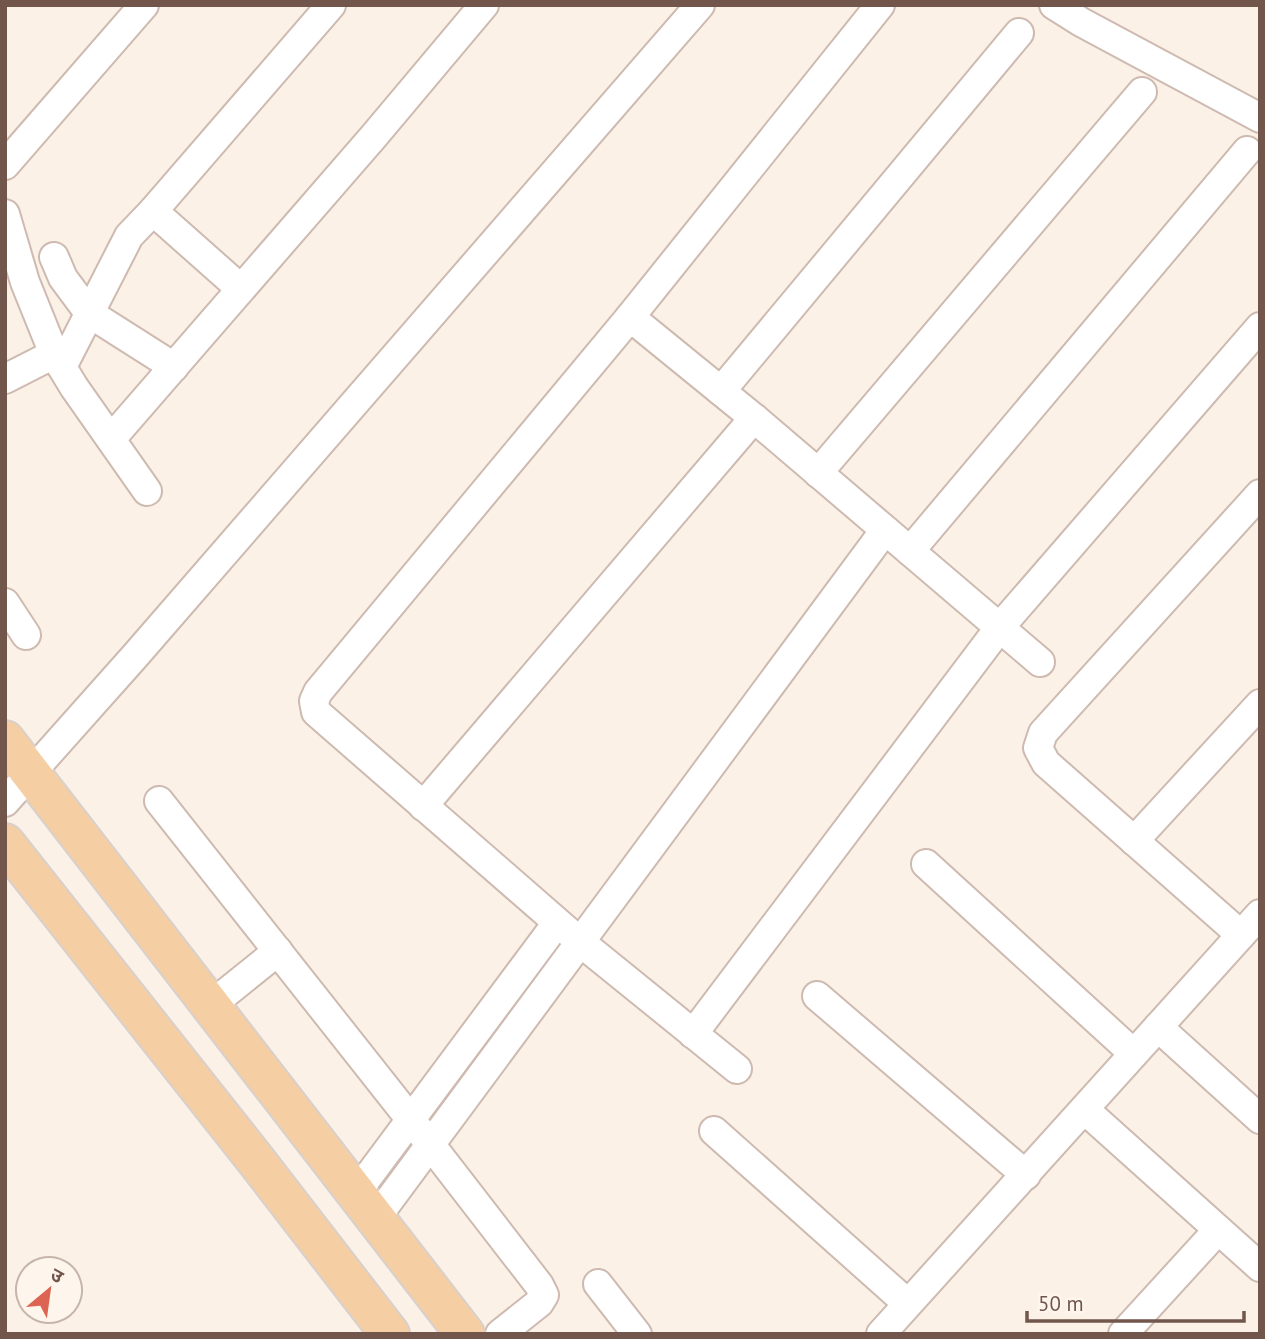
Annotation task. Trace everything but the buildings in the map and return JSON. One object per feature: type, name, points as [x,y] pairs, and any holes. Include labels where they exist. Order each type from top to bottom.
[{"type":"main road","points":[[5,740],[465,1334]]},
{"type":"main road","points":[[7,849],[258,1163],[390,1334]]},
{"type":"street","points":[[5,165],[144,5]]},
{"type":"street","points":[[5,379],[58,360],[89,313],[129,236],[331,5]]},
{"type":"street","points":[[111,439],[484,5]]},
{"type":"street","points":[[5,802],[700,5]]},
{"type":"street","points":[[737,1069],[557,923],[316,712],[314,701],[318,692],[630,317],[880,5]]},
{"type":"street","points":[[1054,5],[1260,118]]},
{"type":"street","points":[[721,391],[1019,33]]},
{"type":"street","points":[[818,473],[1142,92]]},
{"type":"street","points":[[910,551],[1247,151]]},
{"type":"street","points":[[153,211],[242,289]]},
{"type":"street","points":[[5,214],[25,282],[58,360],[148,491]]},
{"type":"street","points":[[54,257],[64,278],[89,313],[174,367]]},
{"type":"street","points":[[630,317],[754,418],[1040,662]]},
{"type":"street","points":[[693,1034],[1000,627],[1260,327]]},
{"type":"street","points":[[423,806],[754,418]]},
{"type":"street","points":[[881,1334],[1251,924],[1134,841],[1045,763],[1038,748],[1043,733],[1260,494]]},
{"type":"street","points":[[366,1206],[430,1144],[886,530]]},
{"type":"street","points":[[5,603],[26,635]]},
{"type":"street","points":[[1134,841],[1260,704]]},
{"type":"street","points":[[159,801],[539,1285],[544,1295],[539,1303],[500,1334]]},
{"type":"street","points":[[926,864],[1133,1053]]},
{"type":"street","points":[[366,1206],[411,1119],[557,923]]},
{"type":"street","points":[[211,1005],[278,951]]},
{"type":"street","points":[[817,996],[1026,1175]]},
{"type":"street","points":[[481,1026],[503,1044]]},
{"type":"street","points":[[1158,1027],[1260,1119]]},
{"type":"street","points":[[1085,1110],[1260,1267]]},
{"type":"street","points":[[714,1131],[908,1303]]},
{"type":"street","points":[[1123,1334],[1219,1230]]},
{"type":"street","points":[[598,1284],[637,1334]]}]
